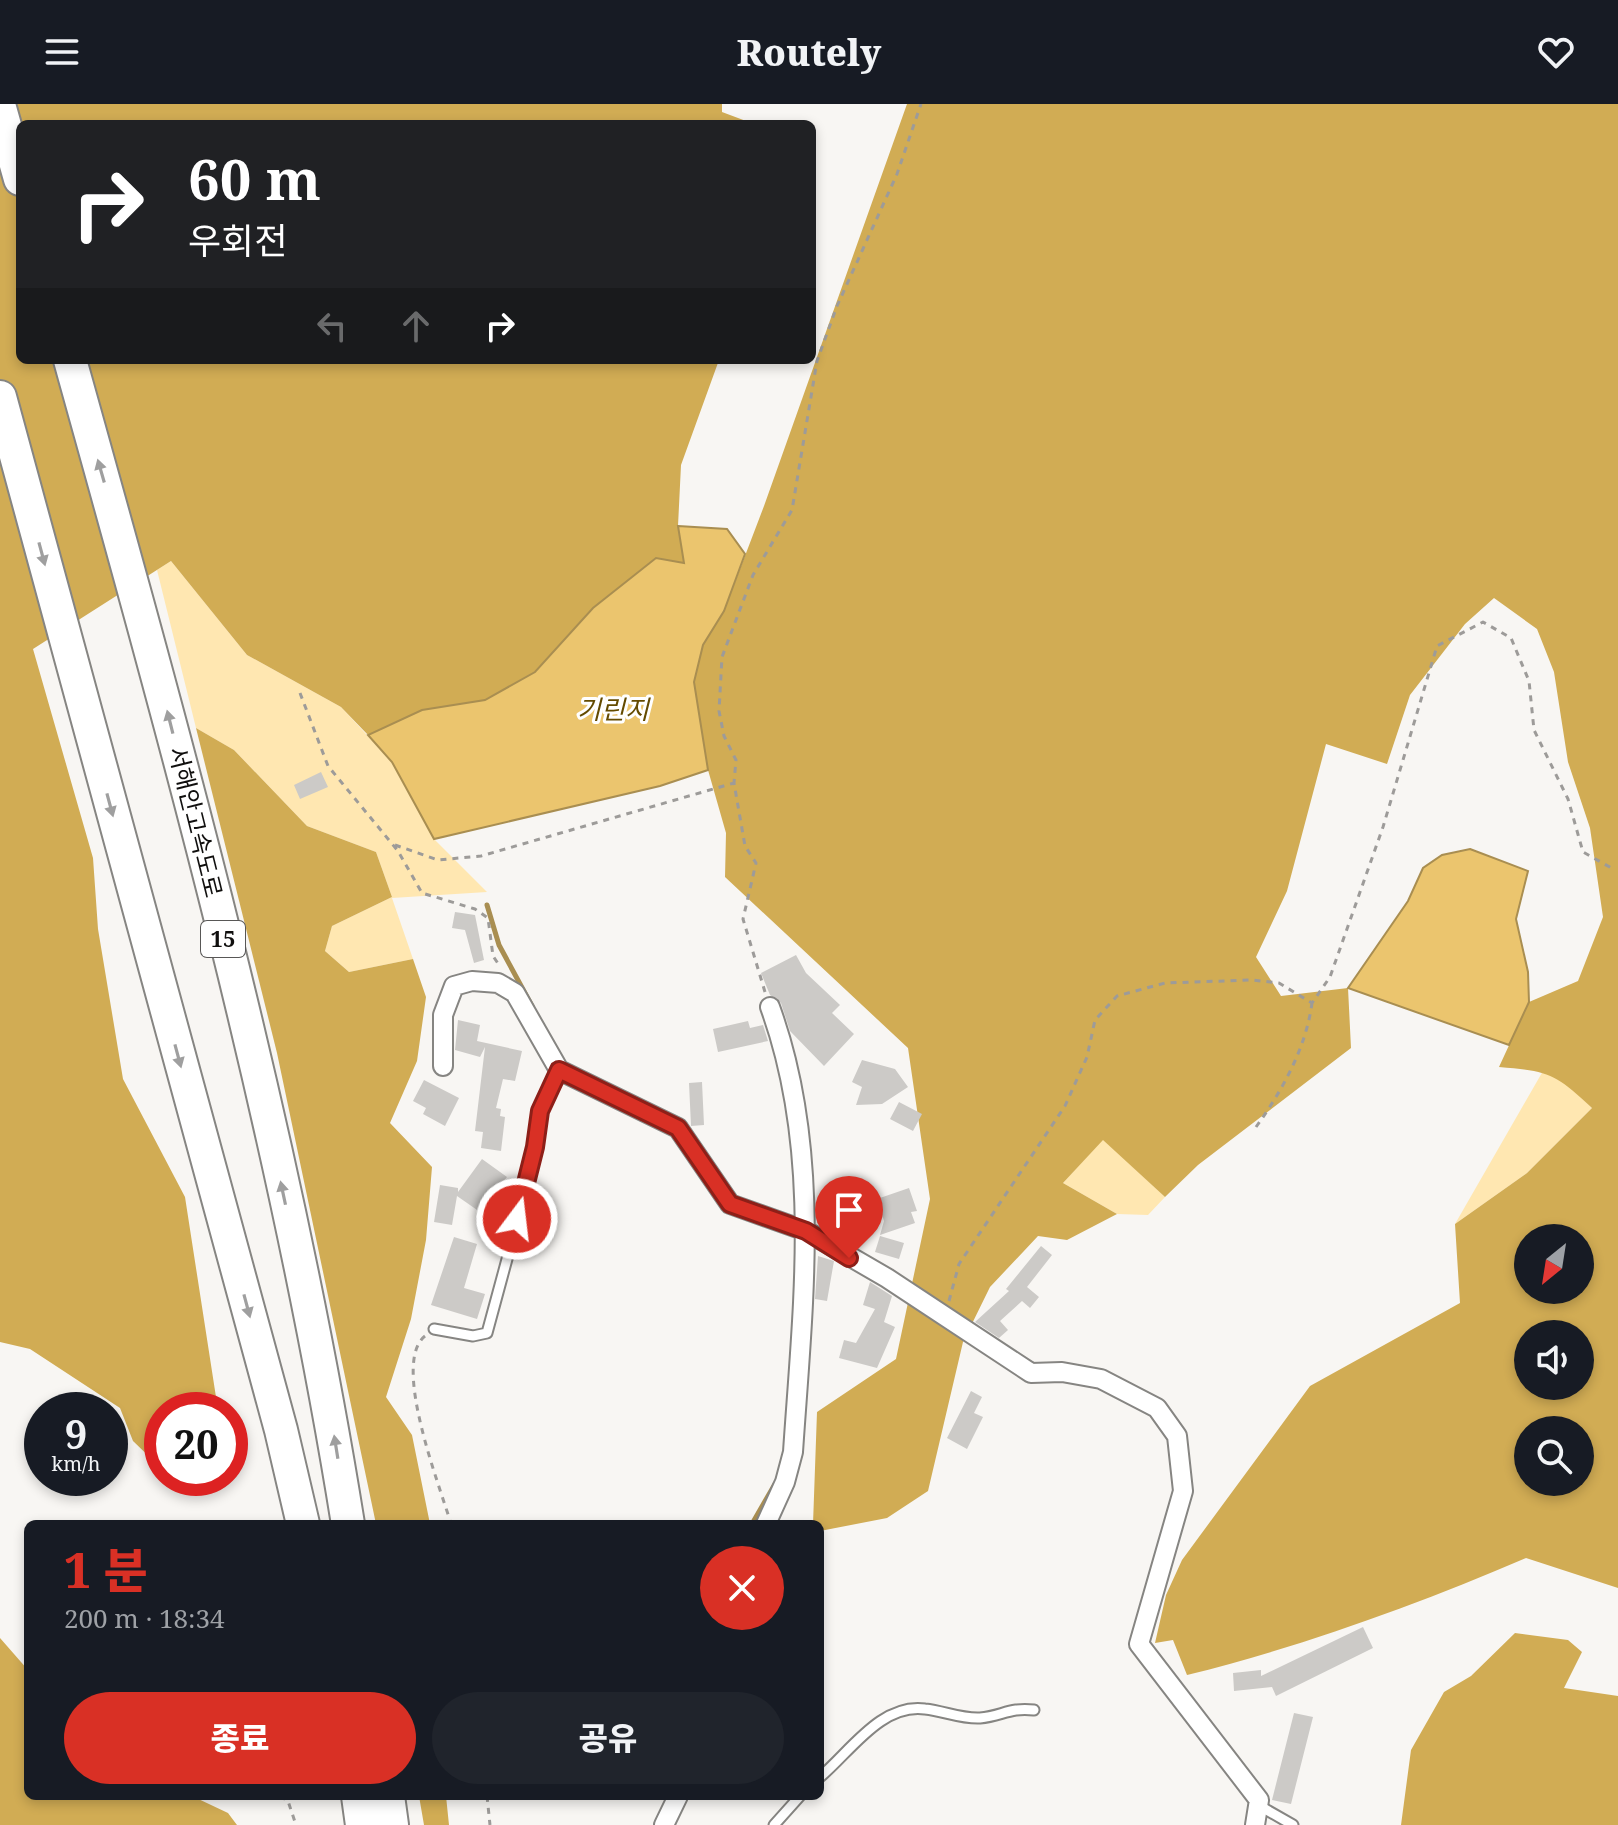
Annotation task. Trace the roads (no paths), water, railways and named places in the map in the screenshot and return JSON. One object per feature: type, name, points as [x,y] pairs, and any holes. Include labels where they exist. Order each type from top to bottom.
[{"type":"highway","points":[[0,108],[16,165]]},
{"type":"highway","name":"서해안고속도로","points":[[71,364],[159,679],[267,1115],[329,1406],[347,1520]]},
{"type":"highway","points":[[0,397],[277,1415],[302,1520]]},
{"type":"highway","points":[[359,1800],[362,1825]]},
{"type":"highway","points":[[389,1800],[392,1825]]},
{"type":"street","points":[[443,1066],[443,1015],[454,986],[472,981],[498,983],[515,993],[559,1070],[678,1128],[730,1204],[806,1231],[1031,1373],[1062,1372],[1101,1379],[1157,1408],[1177,1436],[1183,1491],[1139,1644],[1259,1800],[1255,1825]]},
{"type":"street","points":[[768,1520],[785,1482],[793,1452],[806,1231],[799,1126],[790,1071],[770,1007]]},
{"type":"street","points":[[664,1825],[676,1800]]},
{"type":"lane","points":[[434,1329],[473,1336],[487,1333],[526,1189],[540,1111],[559,1070]]},
{"type":"lane","points":[[824,1774],[851,1751],[874,1724],[899,1712],[923,1708],[982,1718],[1015,1708],[1034,1710]]},
{"type":"lane","points":[[774,1825],[796,1800]]},
{"type":"lane","points":[[1258,1805],[1293,1825]]},
{"type":"water","name":"기린지","points":[[678,526],[727,529],[745,554],[724,611],[703,645],[694,682],[708,770],[660,786],[434,839],[392,762],[368,735],[422,710],[485,700],[535,672],[593,608],[656,558],[684,563]]},
{"type":"water","points":[[1470,849],[1528,871],[1516,919],[1528,972],[1529,1002],[1509,1045],[1348,988],[1408,901],[1423,868],[1442,855]]},
{"type":"waterway","points":[[487,905],[499,945],[532,1006]]},
{"type":"waterway","points":[[754,1520],[775,1484]]}]
